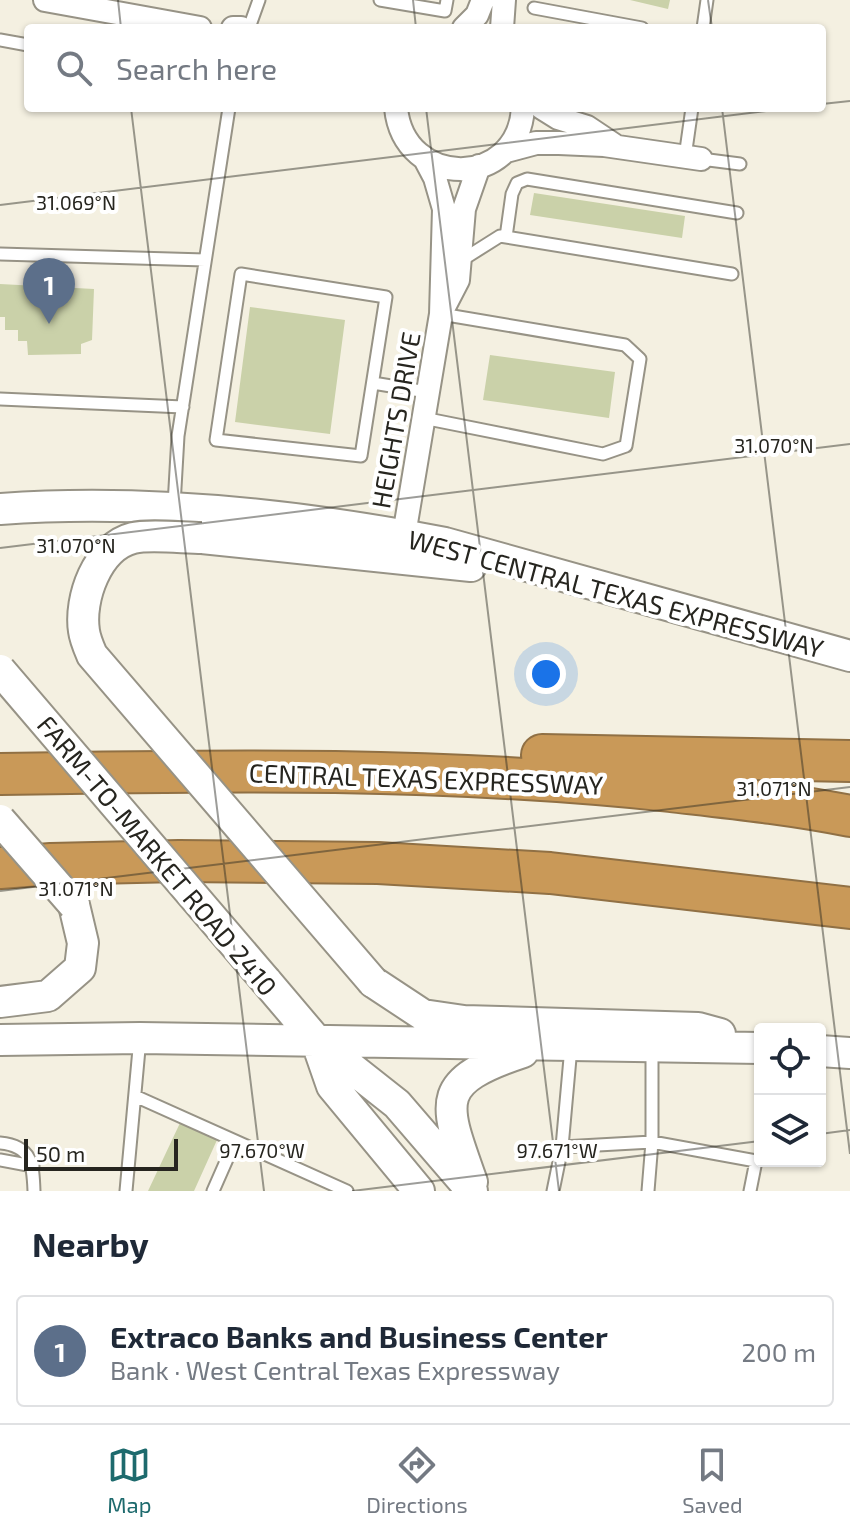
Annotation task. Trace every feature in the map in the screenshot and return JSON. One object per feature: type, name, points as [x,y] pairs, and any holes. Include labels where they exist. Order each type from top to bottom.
[{"type":"highway","points":[[413,773],[512,754],[850,761]]},
{"type":"highway","name":"CENTRAL TEXAS EXPRESSWAY","points":[[0,774],[219,770],[510,776],[793,805],[850,816]]},
{"type":"highway","points":[[0,868],[179,861],[378,863],[550,873],[843,909]]},
{"type":"main road","name":"WEST CENTRAL TEXAS EXPRESSWAY","points":[[3,508],[82,506],[174,509],[332,524],[404,535],[445,543],[850,656]]},
{"type":"main road","points":[[552,573],[202,538],[132,538],[110,551],[95,570],[83,609],[84,633],[92,655],[373,982],[423,1015],[464,1021],[698,1028],[754,1045]]},
{"type":"main road","name":"FARM-TO-MARKET ROAD 2410","points":[[0,670],[316,1040],[397,1104],[474,1191]]},
{"type":"main road","points":[[0,820],[74,905],[83,943],[80,968],[48,996],[0,1002]]},
{"type":"main road","points":[[0,1040],[140,1038],[652,1048],[754,1047]]},
{"type":"main road","name":"FARM-TO-MARKET ROAD 2410","points":[[316,1040],[332,1086],[419,1191]]},
{"type":"main road","points":[[474,1191],[449,1107],[458,1086],[487,1064],[541,1046]]},
{"type":"main road","points":[[826,1051],[850,1053]]},
{"type":"street","points":[[45,0],[178,24]]},
{"type":"street","points":[[468,24],[477,15],[483,0]]},
{"type":"street","points":[[502,24],[504,0]]},
{"type":"street","points":[[393,112],[407,142],[425,159],[434,165],[456,170],[479,166],[506,151],[518,132],[522,112]]},
{"type":"street","points":[[548,112],[587,127],[619,147]]},
{"type":"street","points":[[506,151],[547,142],[619,147],[693,158]]},
{"type":"street","points":[[425,159],[435,178],[444,209],[441,314]]},
{"type":"street","points":[[441,314],[458,280],[464,209],[479,166]]},
{"type":"street","name":"HEIGHTS DRIVE","points":[[404,535],[441,314]]},
{"type":"lane","points":[[250,24],[259,0]]},
{"type":"lane","points":[[380,0],[445,11],[447,0]]},
{"type":"lane","points":[[704,24],[707,0]]},
{"type":"lane","points":[[534,8],[620,24]]},
{"type":"lane","points":[[0,40],[24,44]]},
{"type":"lane","points":[[174,509],[178,436],[228,112]]},
{"type":"lane","points":[[692,112],[693,158],[740,164]]},
{"type":"lane","points":[[503,237],[512,194],[517,183],[527,179],[737,213]]},
{"type":"lane","points":[[462,260],[503,237],[732,274]]},
{"type":"lane","points":[[0,254],[205,260]]},
{"type":"lane","points":[[241,274],[386,297],[373,383],[361,456],[216,440],[241,274]]},
{"type":"lane","points":[[422,418],[603,454],[626,446],[640,359],[625,345],[441,314]]},
{"type":"lane","points":[[373,383],[427,392]]},
{"type":"lane","points":[[0,399],[183,407]]},
{"type":"lane","points":[[126,1191],[140,1038]]},
{"type":"lane","points":[[553,1191],[562,1147],[571,1046]]},
{"type":"lane","points":[[648,1191],[652,1142],[652,1048]]},
{"type":"lane","points":[[135,1096],[347,1191]]},
{"type":"lane","points":[[213,1191],[235,1141]]},
{"type":"lane","points":[[562,1147],[652,1142],[756,1161],[750,1191]]},
{"type":"lane","points":[[0,1143],[15,1145],[26,1152],[33,1166],[34,1191]]},
{"type":"lane","points":[[0,1160],[33,1166]]},
{"type":"building","points":[[630,0],[670,0],[668,9]]},
{"type":"building","points":[[534,193],[685,216],[682,238],[530,215]]},
{"type":"building","points":[[0,284],[94,289],[92,340],[81,344],[81,354],[28,355],[27,341],[18,341],[18,330],[5,330],[5,317],[0,317]]},
{"type":"building","points":[[250,307],[345,320],[330,434],[235,422]]},
{"type":"building","points":[[490,355],[615,372],[609,418],[483,400]]},
{"type":"building","points":[[180,1123],[217,1140],[194,1191],[148,1191]]},
{"type":"place","name":"Extraco Banks and Business Center","points":[[49,324]]}]
